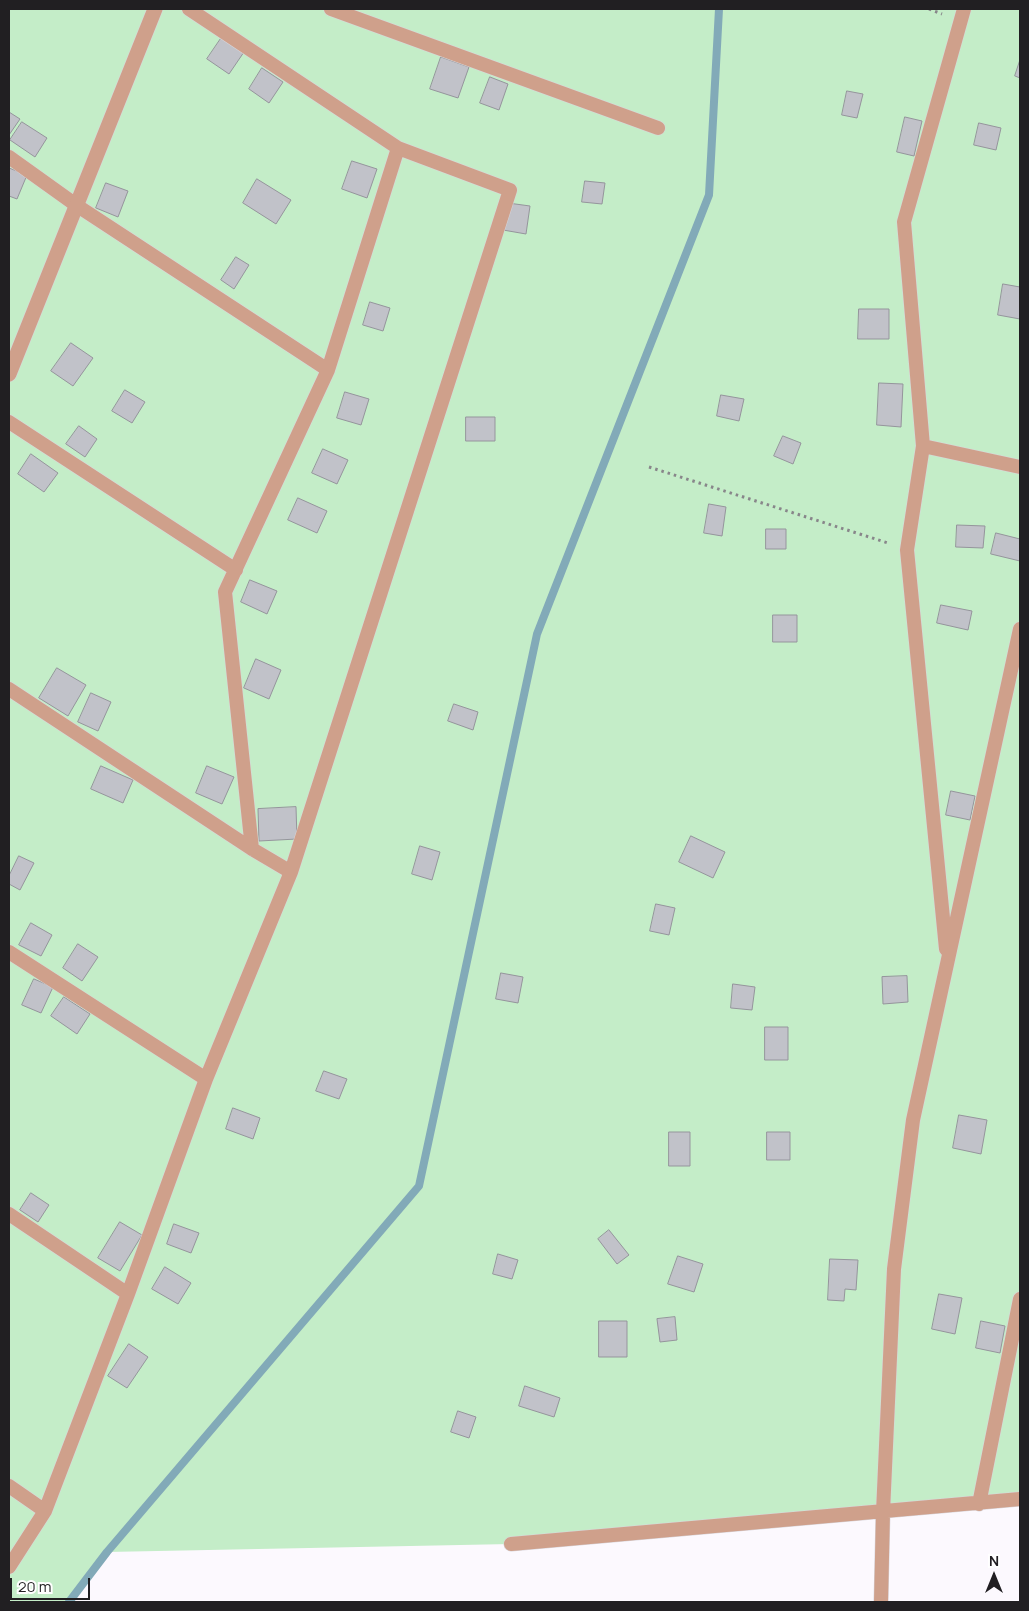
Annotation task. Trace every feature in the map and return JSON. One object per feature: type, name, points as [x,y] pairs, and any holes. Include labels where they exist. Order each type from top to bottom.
[{"type":"street","points":[[9,374],[154,9]]},
{"type":"lane","points":[[9,1567],[45,1511],[128,1294],[206,1079],[291,872],[510,190],[398,148],[189,9]]},
{"type":"lane","points":[[331,9],[658,128]]},
{"type":"lane","points":[[947,963],[908,550],[923,446],[904,222],[964,9]]},
{"type":"lane","points":[[252,849],[225,592],[328,370],[398,148]]},
{"type":"lane","points":[[9,157],[76,205],[328,370]]},
{"type":"lane","points":[[9,422],[236,570]]},
{"type":"lane","points":[[923,446],[1020,467]]},
{"type":"lane","points":[[881,1602],[883,1512],[894,1269],[913,1120],[1020,629]]},
{"type":"lane","points":[[9,689],[252,849],[291,872]]},
{"type":"lane","points":[[9,952],[206,1079]]},
{"type":"lane","points":[[9,1214],[128,1294]]},
{"type":"lane","points":[[979,1504],[1020,1300]]},
{"type":"lane","points":[[9,1486],[45,1511]]},
{"type":"lane","points":[[511,1544],[1020,1499]]},
{"type":"path","points":[[649,467],[908,550]]},
{"type":"green space","points":[[9,9],[1020,9],[1020,1499],[511,1544],[107,1552],[69,1602],[9,1602]]},
{"type":"building","points":[[222,37],[244,52],[229,74],[207,59]]},
{"type":"building","points":[[441,57],[469,67],[458,98],[430,89]]},
{"type":"building","points":[[1020,60],[1020,78],[1015,76]]},
{"type":"building","points":[[262,68],[283,82],[269,103],[249,89]]},
{"type":"building","points":[[490,77],[508,84],[499,110],[480,103]]},
{"type":"building","points":[[847,91],[863,94],[857,118],[842,115]]},
{"type":"building","points":[[9,112],[20,119],[9,135]]},
{"type":"building","points":[[905,117],[922,121],[914,156],[897,152]]},
{"type":"building","points":[[22,122],[47,138],[35,157],[10,140]]},
{"type":"building","points":[[979,123],[1001,128],[996,150],[974,145]]},
{"type":"building","points":[[352,161],[377,169],[367,198],[342,189]]},
{"type":"building","points":[[9,168],[27,175],[17,199],[9,196]]},
{"type":"building","points":[[257,179],[291,200],[276,224],[243,203]]},
{"type":"building","points":[[585,181],[605,183],[602,204],[582,202]]},
{"type":"building","points":[[106,183],[128,191],[118,217],[96,208]]},
{"type":"building","points":[[508,203],[530,206],[526,234],[503,230]]},
{"type":"building","points":[[236,257],[249,265],[234,289],[221,280]]},
{"type":"building","points":[[1003,284],[1020,287],[1020,319],[998,315]]},
{"type":"building","points":[[370,302],[390,308],[383,331],[363,325]]},
{"type":"building","points":[[859,309],[889,309],[889,339],[858,339]]},
{"type":"building","points":[[71,343],[93,358],[73,386],[51,371]]},
{"type":"building","points":[[879,383],[903,384],[901,427],[877,425]]},
{"type":"building","points":[[125,390],[145,402],[132,423],[112,411]]},
{"type":"building","points":[[345,392],[369,399],[361,425],[337,418]]},
{"type":"building","points":[[721,395],[744,399],[739,421],[717,416]]},
{"type":"building","points":[[466,417],[495,417],[495,441],[466,441]]},
{"type":"building","points":[[79,426],[97,439],[85,457],[66,444]]},
{"type":"building","points":[[783,436],[801,443],[793,464],[774,456]]},
{"type":"building","points":[[323,449],[348,460],[337,484],[312,473]]},
{"type":"building","points":[[31,454],[58,473],[44,492],[18,474]]},
{"type":"building","points":[[298,498],[327,511],[317,533],[288,520]]},
{"type":"building","points":[[709,504],[726,507],[722,536],[704,533]]},
{"type":"building","points":[[957,525],[985,526],[983,548],[956,547]]},
{"type":"building","points":[[766,529],[786,529],[786,549],[766,549]]},
{"type":"building","points":[[996,533],[1020,539],[1020,561],[991,554]]},
{"type":"building","points":[[250,580],[277,591],[267,614],[241,602]]},
{"type":"building","points":[[941,605],[972,611],[968,630],[937,623]]},
{"type":"building","points":[[773,615],[797,615],[797,642],[773,642]]},
{"type":"building","points":[[256,659],[281,670],[269,699],[244,688]]},
{"type":"building","points":[[57,668],[86,685],[68,716],[39,698]]},
{"type":"building","points":[[91,693],[111,702],[98,731],[78,722]]},
{"type":"building","points":[[454,704],[478,712],[473,730],[448,721]]},
{"type":"building","points":[[101,766],[133,780],[123,803],[91,789]]},
{"type":"building","points":[[207,766],[234,777],[222,804],[196,793]]},
{"type":"building","points":[[951,791],[975,796],[970,820],[946,815]]},
{"type":"building","points":[[296,807],[297,839],[259,841],[258,809]]},
{"type":"building","points":[[691,836],[725,852],[713,878],[679,862]]},
{"type":"building","points":[[420,846],[440,852],[432,880],[412,874]]},
{"type":"building","points":[[19,856],[34,863],[20,890],[9,884],[9,876]]},
{"type":"building","points":[[656,904],[675,908],[669,935],[650,931]]},
{"type":"building","points":[[31,923],[52,935],[41,956],[19,945]]},
{"type":"building","points":[[78,944],[98,957],[82,981],[63,968]]},
{"type":"building","points":[[501,973],[523,977],[518,1003],[496,999]]},
{"type":"building","points":[[907,976],[908,1002],[883,1004],[882,977]]},
{"type":"building","points":[[34,979],[53,987],[41,1013],[22,1005]]},
{"type":"building","points":[[733,984],[755,987],[752,1010],[731,1008]]},
{"type":"building","points":[[64,997],[90,1014],[77,1034],[51,1016]]},
{"type":"building","points":[[765,1027],[788,1027],[788,1060],[765,1060]]},
{"type":"building","points":[[324,1071],[347,1079],[339,1099],[316,1091]]},
{"type":"building","points":[[233,1108],[260,1118],[253,1139],[226,1129]]},
{"type":"building","points":[[959,1115],[987,1120],[981,1154],[953,1148]]},
{"type":"building","points":[[669,1132],[690,1132],[690,1166],[669,1166]]},
{"type":"building","points":[[767,1132],[790,1132],[790,1160],[767,1160]]},
{"type":"building","points":[[31,1193],[49,1205],[38,1222],[20,1210]]},
{"type":"building","points":[[120,1222],[142,1235],[120,1271],[98,1258]]},
{"type":"building","points":[[174,1224],[199,1233],[191,1253],[167,1244]]},
{"type":"building","points":[[609,1230],[629,1255],[617,1264],[598,1239]]},
{"type":"building","points":[[498,1254],[518,1260],[512,1279],[493,1274]]},
{"type":"building","points":[[678,1256],[703,1264],[694,1292],[668,1284]]},
{"type":"building","points":[[830,1259],[858,1260],[856,1290],[845,1289],[844,1301],[828,1300]]},
{"type":"building","points":[[165,1267],[191,1283],[178,1304],[152,1289]]},
{"type":"building","points":[[939,1294],[962,1298],[955,1334],[932,1329]]},
{"type":"building","points":[[675,1317],[677,1340],[660,1342],[657,1319]]},
{"type":"building","points":[[599,1321],[627,1321],[627,1357],[599,1357]]},
{"type":"building","points":[[981,1321],[1005,1326],[1000,1353],[976,1348]]},
{"type":"building","points":[[129,1344],[148,1357],[127,1388],[108,1376]]},
{"type":"building","points":[[525,1386],[560,1398],[554,1417],[519,1406]]},
{"type":"building","points":[[458,1411],[476,1417],[469,1438],[451,1432]]},
{"type":"waterway","points":[[69,1602],[107,1552],[419,1186],[537,634],[709,195],[719,9]]}]
